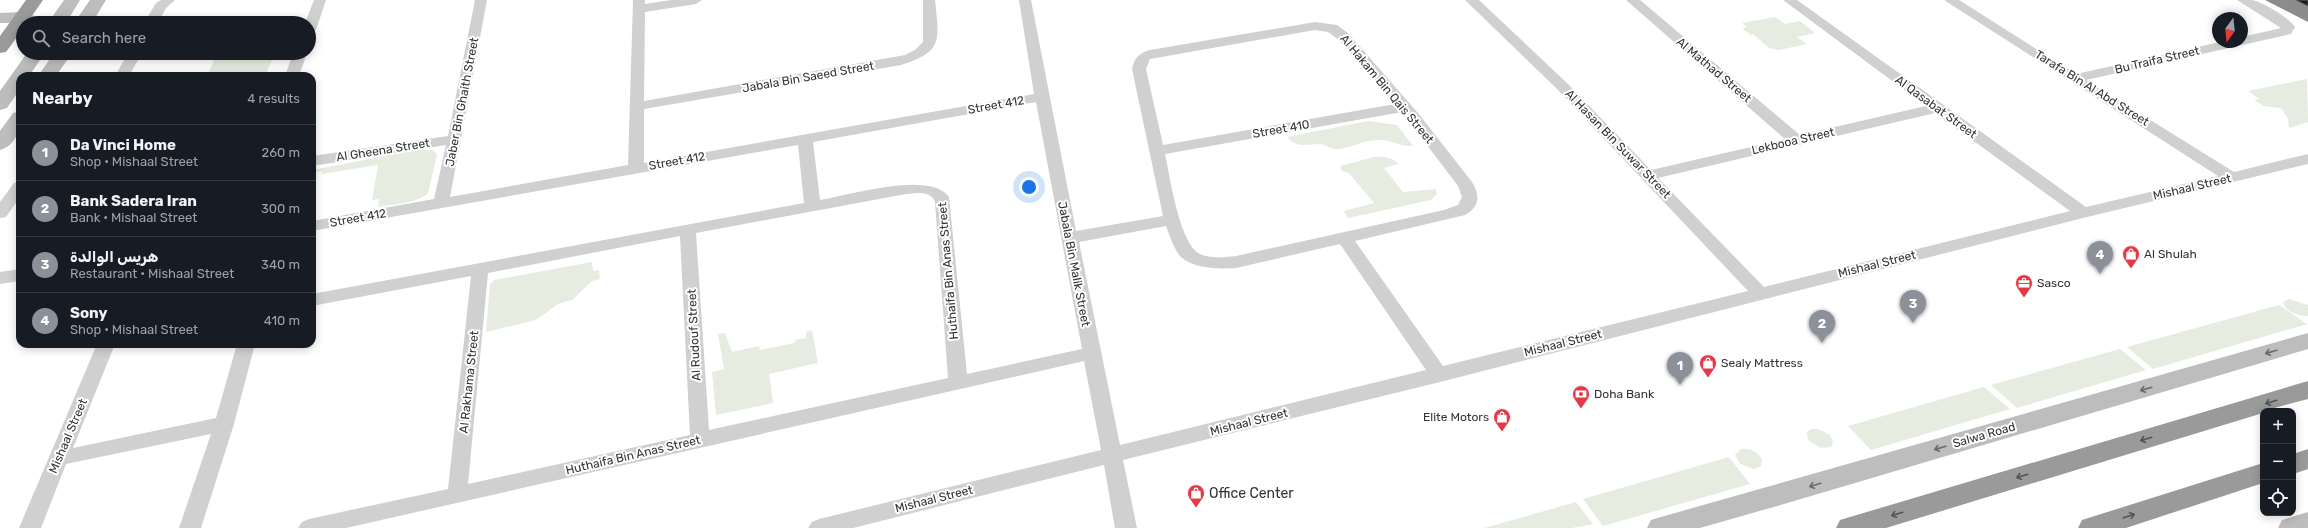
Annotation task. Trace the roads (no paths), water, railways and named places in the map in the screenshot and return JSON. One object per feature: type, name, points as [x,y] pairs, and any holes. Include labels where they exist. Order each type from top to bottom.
[{"type":"highway","points":[[23,16],[34,0]]},
{"type":"highway","points":[[0,48],[16,25]]},
{"type":"highway","points":[[1850,528],[2308,390]]},
{"type":"highway","points":[[2296,463],[2308,459]]},
{"type":"highway","points":[[2092,528],[2260,474]]},
{"type":"main road","points":[[62,16],[72,0]]},
{"type":"main road","points":[[87,16],[98,1]]},
{"type":"main road","points":[[0,18],[16,17]]},
{"type":"main road","points":[[23,72],[31,60]]},
{"type":"main road","points":[[50,72],[58,60]]},
{"type":"main road","points":[[0,104],[16,81]]},
{"type":"main road","points":[[0,144],[16,122]]},
{"type":"main road","name":"Salwa Road","points":[[1660,528],[1784,494],[2308,341]]},
{"type":"main road","points":[[2292,528],[2308,523]]},
{"type":"street","points":[[156,16],[161,6],[169,0]]},
{"type":"street","points":[[314,16],[320,0]]},
{"type":"street","name":"Jaber Bin Ghaith Street","points":[[440,203],[455,139],[480,0]]},
{"type":"street","points":[[636,169],[639,4],[696,0]]},
{"type":"street","name":"Jabala Bin Saeed Street","points":[[638,106],[896,62],[917,57],[927,49],[931,40],[929,0]]},
{"type":"street","name":"Jabala Bin Malik Street","points":[[1025,0],[1042,97],[1126,528]]},
{"type":"street","name":"Al Hasan Bin Suwar Street","points":[[1471,0],[1562,86],[1650,175],[1760,293]]},
{"type":"street","name":"Al Mathad Street","points":[[1632,0],[1796,140]]},
{"type":"street","name":"Al Qasabat Street","points":[[1789,0],[2083,213]]},
{"type":"street","name":"Tarafa Bin Al Abd Street","points":[[1950,0],[2076,78],[2232,178]]},
{"type":"street","points":[[2243,0],[2280,20],[2288,27],[2286,31],[2248,40]]},
{"type":"street","name":"Al Hakam Bin Qais Street","points":[[1305,27],[1332,28],[1344,37],[1405,107],[1466,185],[1471,198],[1469,204],[1456,212],[1345,239],[1236,262],[1208,262],[1196,259],[1187,254],[1172,220],[1158,151],[1139,69],[1139,64],[1145,56],[1305,27]]},
{"type":"street","name":"Bu Traifa Street","points":[[2076,78],[2212,48]]},
{"type":"street","points":[[124,72],[131,60]]},
{"type":"street","points":[[293,72],[298,60]]},
{"type":"street","name":"Street 412","points":[[316,225],[1042,97]]},
{"type":"street","name":"Street 410","points":[[1158,151],[1405,107]]},
{"type":"street","name":"Lekbooa Street","points":[[1650,175],[1937,108]]},
{"type":"street","points":[[805,138],[813,207]]},
{"type":"street","name":"Al Gheena Street","points":[[316,160],[455,139]]},
{"type":"street","name":"Mishaal Street","points":[[819,528],[1440,375],[1760,293],[2308,159]]},
{"type":"street","name":"Huthaifa Bin Anas Street","points":[[316,299],[918,188],[933,190],[942,197],[958,382]]},
{"type":"street","points":[[0,213],[16,191]]},
{"type":"street","points":[[1069,238],[1172,220]]},
{"type":"street","name":"Al Rudouf Street","points":[[688,231],[700,439]]},
{"type":"street","points":[[1345,239],[1440,375]]},
{"type":"street","name":"Al Rakhama Street","points":[[457,496],[480,268]]},
{"type":"street","points":[[0,278],[16,276]]},
{"type":"street","name":"Mishaal Street","points":[[30,528],[104,348]]},
{"type":"street","points":[[190,528],[224,424],[245,348]]},
{"type":"street","name":"Huthaifa Bin Anas Street","points":[[309,528],[457,496],[700,439],[1092,354]]},
{"type":"street","points":[[60,458],[224,424]]},
{"type":"place","name":"Al Shulah","points":[[2131,269]]},
{"type":"place","name":"Sony","points":[[2100,274]]},
{"type":"place","name":"Sasco","points":[[2024,298]]},
{"type":"place","name":"هريس الوالدة","points":[[1913,323]]},
{"type":"place","name":"Bank Sadera Iran","points":[[1822,343]]},
{"type":"place","name":"Sealy Mattress","points":[[1708,378]]},
{"type":"place","name":"Da Vinci Home","points":[[1680,385]]},
{"type":"place","name":"Doha Bank","points":[[1581,409]]},
{"type":"place","name":"Elite Motors","points":[[1502,432]]},
{"type":"place","name":"Office Center","points":[[1196,508]]}]
